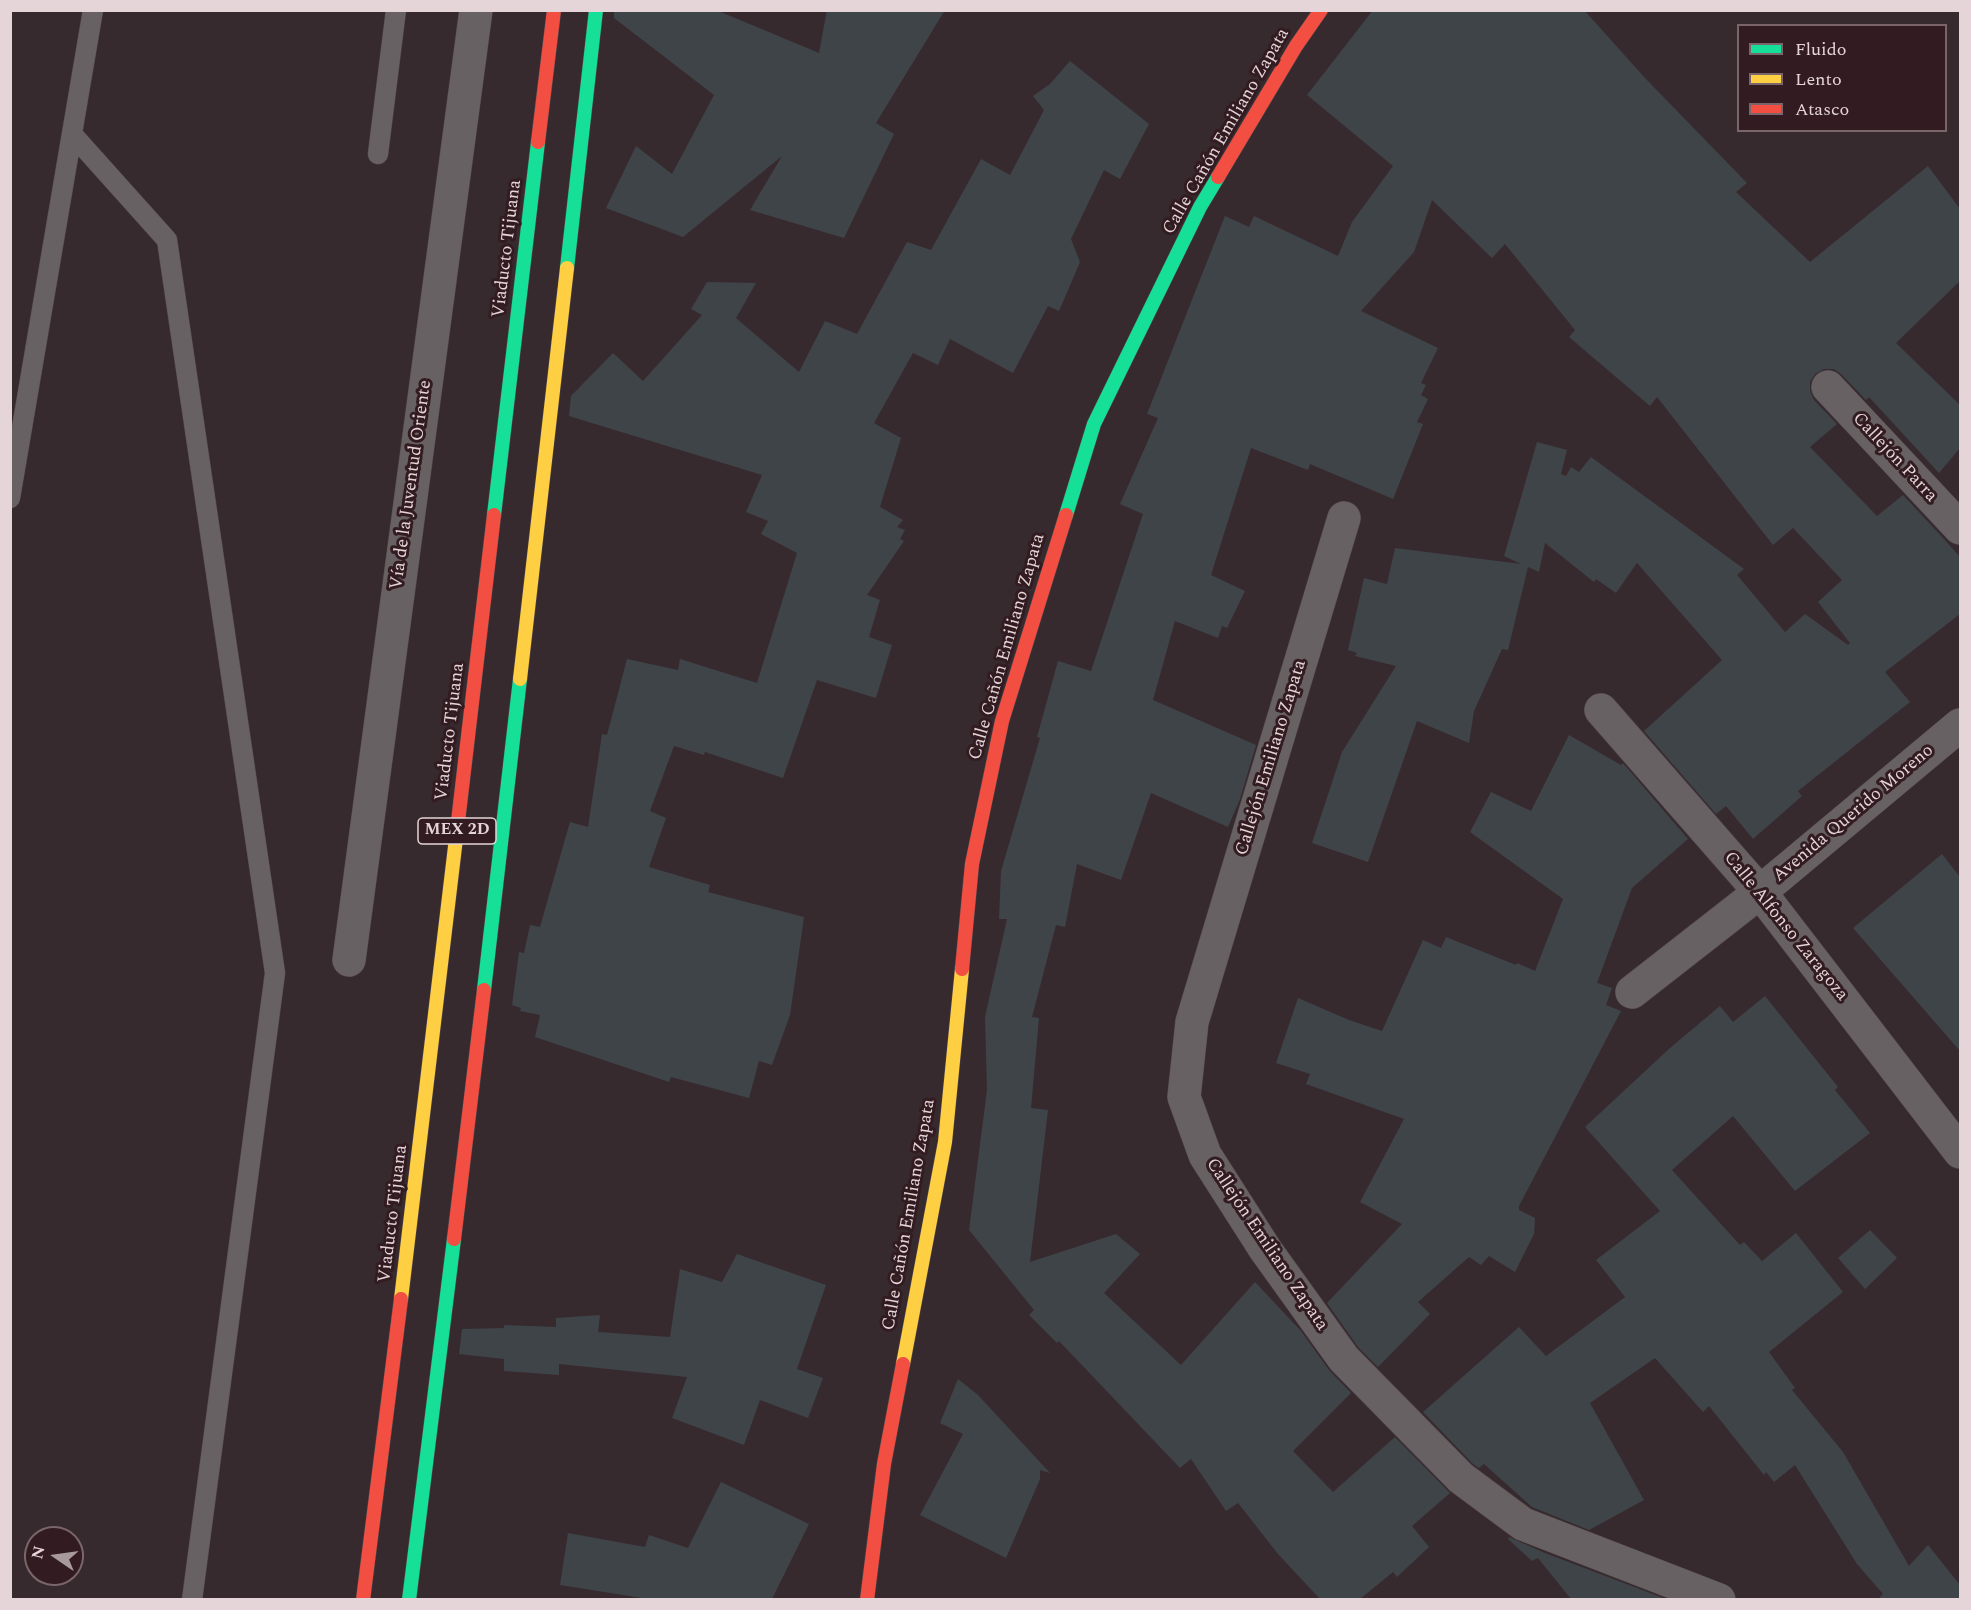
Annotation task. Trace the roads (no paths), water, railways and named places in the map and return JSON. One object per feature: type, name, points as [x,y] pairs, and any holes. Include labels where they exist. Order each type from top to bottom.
[{"type":"main road","name":"Viaducto Tijuana","points":[[363,1599],[422,1132],[554,10]]},
{"type":"main road","name":"MEX 2D","points":[[409,1599],[468,1132],[596,10]]},
{"type":"main road","name":"Calle Cañón Emiliano Zapata","points":[[867,1599],[884,1464],[945,1142],[972,864],[1002,721],[1094,424],[1200,207],[1296,46],[1321,10]]},
{"type":"street","name":"Vía de la Juventud Oriente","points":[[349,960],[476,10]]},
{"type":"street","name":"Callejón Parra","points":[[1828,387],[1960,528]]},
{"type":"street","name":"Callejón Emiliano Zapata","points":[[1344,518],[1192,1022],[1184,1097],[1205,1155],[1265,1249],[1344,1359],[1461,1478],[1523,1524],[1719,1599]]},
{"type":"street","name":"Calle Alfonso Zaragoza","points":[[1601,710],[1760,892],[1960,1152]]},
{"type":"street","name":"Avenida Querido Moreno","points":[[1632,992],[1760,892],[1960,725]]},
{"type":"lane","points":[[10,498],[93,10]]},
{"type":"lane","points":[[378,154],[396,10]]},
{"type":"lane","points":[[72,134],[167,240],[275,973],[192,1599]]}]
